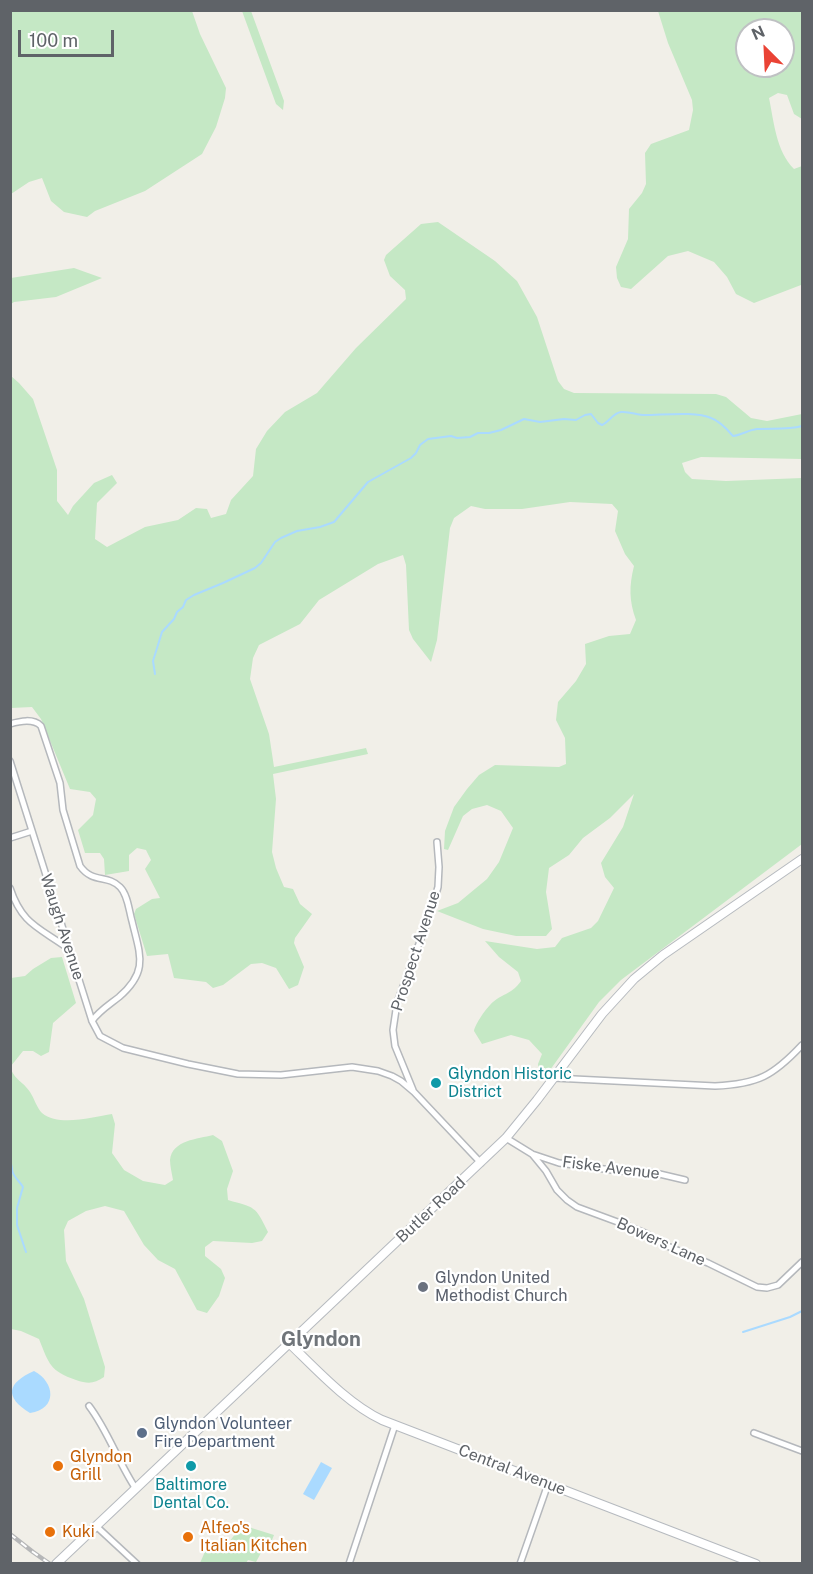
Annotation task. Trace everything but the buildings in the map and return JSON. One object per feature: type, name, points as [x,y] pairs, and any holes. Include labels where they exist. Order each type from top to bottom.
[{"type":"main road","name":"Butler Road","points":[[56,1563],[506,1138],[602,1014],[641,973],[663,955],[802,859]]},
{"type":"main road","name":"Central Avenue","points":[[289,1343],[359,1407],[375,1417],[753,1563]]},
{"type":"street","points":[[10,724],[23,721],[37,722],[44,732],[60,783],[63,810],[80,867],[90,876],[113,882],[124,891],[140,954],[140,969],[137,976],[119,996],[92,1021]]},
{"type":"street","name":"Waugh Avenue","points":[[11,763],[68,948],[92,1021],[100,1036],[132,1051],[253,1076],[337,1068],[364,1068],[392,1076],[414,1092]]},
{"type":"street","points":[[10,838],[32,831]]},
{"type":"street","name":"Prospect Avenue","points":[[414,1092],[395,1046],[393,1030],[398,1004],[438,887],[437,842]]},
{"type":"street","points":[[10,888],[17,908],[24,916],[33,925],[68,948]]},
{"type":"street","points":[[554,1078],[731,1085],[761,1079],[785,1064],[802,1045]]},
{"type":"street","points":[[414,1092],[481,1163]]},
{"type":"street","name":"Fiske Avenue","points":[[506,1138],[532,1154],[560,1163],[619,1171],[651,1172],[685,1180]]},
{"type":"street","name":"Bowers Lane","points":[[532,1154],[541,1163],[557,1190],[578,1207],[645,1233],[757,1287],[767,1288],[778,1285],[802,1262]]},
{"type":"street","points":[[89,1406],[102,1425],[136,1489]]},
{"type":"street","points":[[349,1563],[395,1425]]},
{"type":"street","points":[[754,1433],[802,1451]]},
{"type":"street","points":[[520,1563],[548,1484]]},
{"type":"street","points":[[96,1526],[137,1563]]},
{"type":"green space","points":[[11,10],[192,11],[200,34],[226,88],[216,127],[202,154],[145,191],[95,211],[87,217],[64,212],[51,201],[42,178],[29,182],[11,194]]},
{"type":"green space","points":[[242,11],[251,11],[284,101],[283,110],[276,104]]},
{"type":"green space","points":[[658,11],[802,11],[802,119],[794,114],[787,95],[778,93],[769,98],[783,154],[794,169],[802,166],[801,285],[754,303],[736,294],[727,277],[714,262],[688,251],[668,256],[631,289],[621,287],[616,267],[628,239],[629,209],[646,184],[645,153],[651,144],[689,130],[693,110],[692,100],[668,43]]},
{"type":"green space","points":[[438,222],[495,261],[517,281],[537,317],[558,381],[564,389],[574,393],[716,394],[726,397],[751,418],[767,421],[802,414],[802,459],[701,457],[682,463],[685,472],[692,479],[726,481],[802,478],[802,844],[621,980],[599,1002],[545,1077],[539,1077],[538,1064],[542,1054],[529,1040],[511,1035],[482,1044],[474,1031],[491,1004],[521,981],[518,972],[499,957],[485,941],[537,949],[555,947],[562,938],[591,928],[598,921],[614,888],[605,877],[601,863],[623,827],[634,794],[610,818],[583,838],[569,855],[549,868],[546,892],[552,929],[546,936],[516,936],[483,929],[437,911],[458,903],[487,879],[499,862],[513,828],[501,811],[487,805],[472,809],[463,816],[448,850],[444,849],[445,831],[454,807],[467,789],[479,775],[495,765],[559,767],[566,764],[565,738],[556,720],[558,702],[576,681],[586,664],[585,644],[609,636],[630,634],[636,620],[630,593],[634,566],[625,554],[615,531],[618,511],[612,504],[570,502],[522,509],[485,509],[471,506],[454,518],[450,528],[437,640],[431,662],[413,639],[409,630],[406,565],[403,555],[378,564],[319,600],[300,624],[259,645],[253,658],[250,679],[269,734],[274,767],[366,748],[368,754],[273,774],[276,799],[272,852],[276,868],[284,887],[293,889],[300,904],[312,914],[295,938],[294,943],[304,967],[298,985],[289,989],[276,968],[262,963],[251,964],[223,985],[213,988],[206,982],[174,978],[168,954],[147,956],[134,914],[136,909],[152,899],[160,898],[145,869],[151,860],[146,850],[137,848],[129,855],[129,871],[105,875],[104,859],[100,853],[85,853],[78,830],[93,815],[96,799],[90,792],[70,789],[41,719],[32,707],[11,708],[11,376],[33,399],[57,470],[57,501],[68,515],[94,483],[112,475],[117,483],[97,503],[95,539],[107,547],[145,527],[178,520],[196,508],[207,509],[211,518],[226,514],[231,500],[253,476],[256,449],[267,431],[285,412],[317,393],[356,348],[406,299],[405,290],[390,276],[384,260],[386,255],[421,224]]},
{"type":"green space","points":[[74,268],[102,278],[56,297],[11,304],[11,278]]},
{"type":"green space","points":[[62,957],[76,1003],[53,1023],[49,1052],[41,1056],[33,1051],[23,1051],[11,1066],[11,978],[25,976],[51,958]]},
{"type":"green space","points":[[10,1067],[30,1092],[40,1111],[49,1117],[76,1120],[112,1114],[115,1124],[112,1153],[124,1170],[143,1181],[165,1185],[173,1180],[170,1160],[175,1148],[181,1144],[213,1135],[222,1141],[233,1171],[227,1189],[228,1200],[257,1212],[268,1232],[262,1241],[252,1243],[213,1241],[205,1247],[205,1256],[221,1269],[225,1278],[219,1296],[207,1313],[197,1310],[175,1269],[158,1260],[144,1245],[124,1211],[105,1206],[86,1211],[68,1221],[64,1230],[66,1261],[84,1299],[105,1367],[104,1377],[94,1382],[87,1383],[67,1377],[56,1370],[48,1361],[39,1339],[11,1329]]},
{"type":"green space","points":[[242,1525],[274,1535],[268,1550],[263,1549],[256,1562],[248,1560],[246,1563],[200,1563],[210,1540],[223,1550]]},
{"type":"water","points":[[34,1371],[46,1382],[50,1395],[45,1406],[30,1413],[16,1401],[12,1390],[18,1380]]},
{"type":"water","points":[[321,1462],[332,1468],[314,1500],[303,1494]]},
{"type":"waterway","points":[[155,674],[153,661],[162,632],[186,600],[255,568],[275,542],[281,538],[297,531],[334,522],[368,482],[411,458],[420,445],[428,439],[451,436],[470,437],[478,433],[501,430],[524,419],[540,422],[576,420],[591,414],[602,425],[616,414],[624,412],[645,415],[705,416],[720,423],[733,436],[757,429],[802,426]]},
{"type":"waterway","points":[[10,1162],[12,1172],[23,1187],[17,1208],[17,1225],[26,1252]]},
{"type":"waterway","points":[[743,1332],[802,1311]]},
{"type":"railway","points":[[10,1534],[50,1564]]},
{"type":"place","name":"Glyndon Historic District","points":[[436,1083]]},
{"type":"place","name":"Glyndon United Methodist Church","points":[[423,1287]]},
{"type":"place","name":"Glyndon Volunteer Fire Department","points":[[142,1433]]},
{"type":"place","name":"Glyndon Grill","points":[[58,1466]]},
{"type":"place","name":"Baltimore Dental Co.","points":[[191,1466]]},
{"type":"place","name":"Kuki","points":[[50,1532]]},
{"type":"place","name":"Alfeo's Italian Kitchen","points":[[188,1537]]},
{"type":"district","name":"Glyndon","points":[[321,1340]]}]
